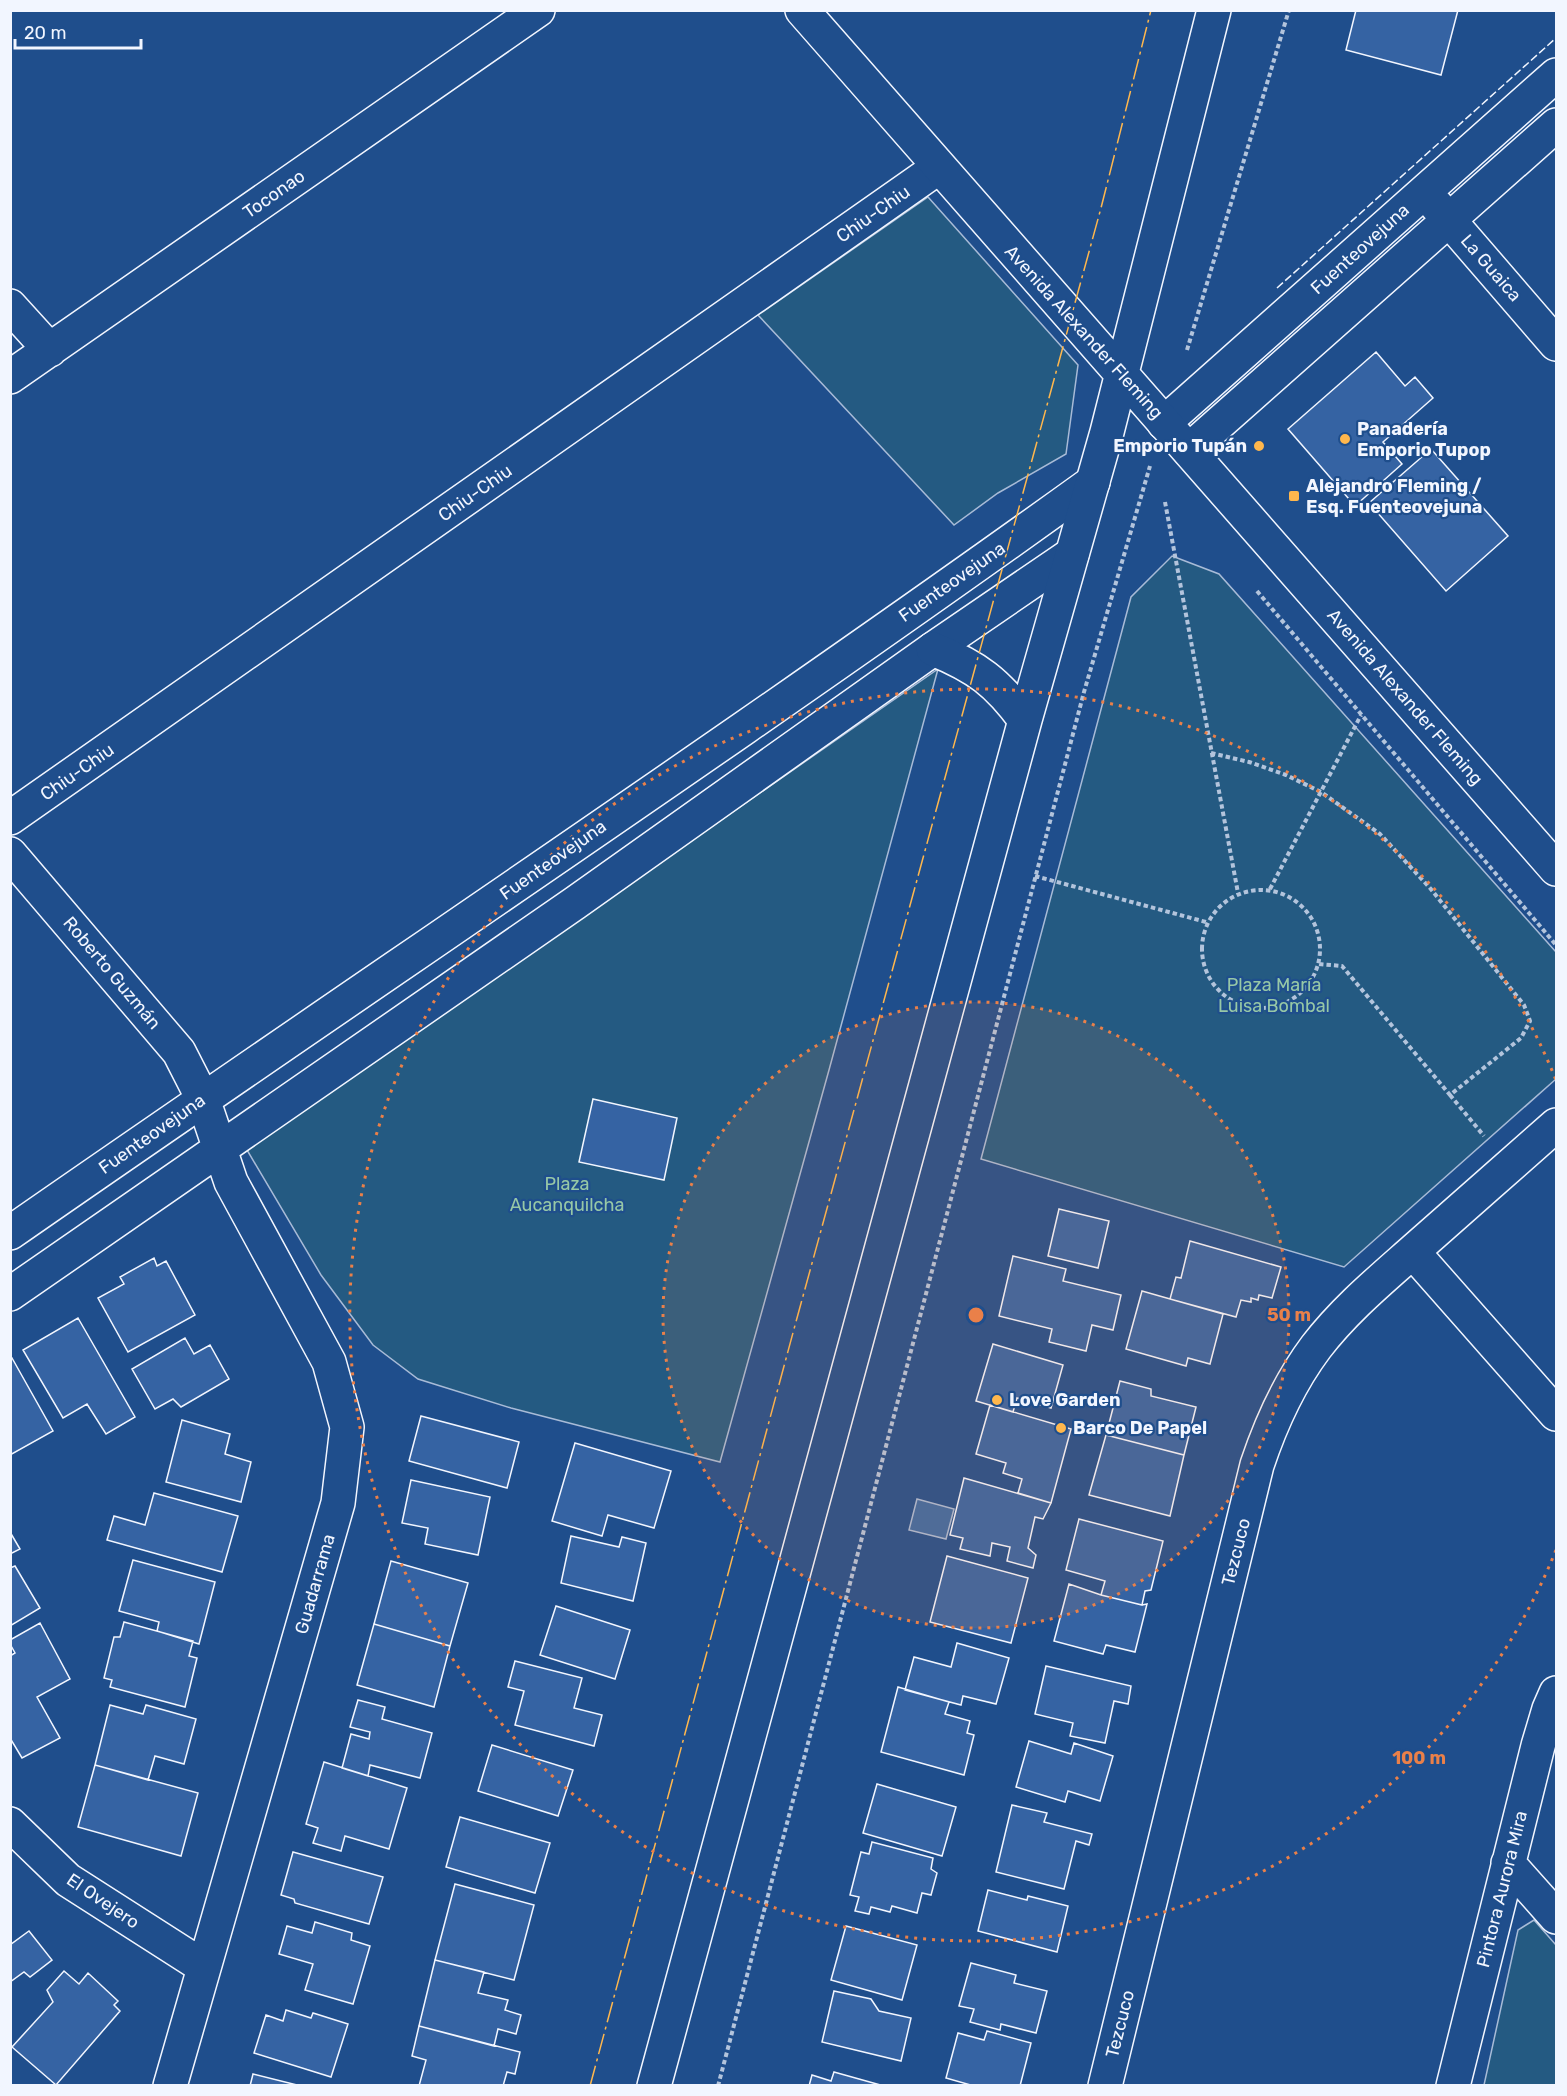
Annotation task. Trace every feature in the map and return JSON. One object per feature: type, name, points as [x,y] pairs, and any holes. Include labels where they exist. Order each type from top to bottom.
[{"type":"street","name":"Toconao","points":[[10,377],[538,10]]},
{"type":"street","name":"Avenida Alexander Fleming","points":[[802,10],[1557,869]]},
{"type":"street","points":[[654,2085],[1025,720],[1122,375],[1214,10]]},
{"type":"street","name":"Fuenteovejuna","points":[[1164,423],[1557,75]]},
{"type":"street","name":"Fuenteovejuna","points":[[1189,450],[1557,125]]},
{"type":"street","name":"Chiu-Chiu","points":[[10,818],[939,167]]},
{"type":"street","name":"La Guaica","points":[[1424,192],[1557,344]]},
{"type":"street","points":[[10,306],[50,350]]},
{"type":"street","name":"Fuenteovejuna","points":[[10,1233],[575,845],[1093,482]]},
{"type":"street","points":[[10,1294],[575,903],[933,649],[1072,554]]},
{"type":"street","points":[[933,649],[960,660],[980,672],[998,687],[1025,720]]},
{"type":"street","name":"Roberto Guzmán","points":[[10,854],[179,1052],[203,1099]]},
{"type":"street","name":"Guadarrama","points":[[170,2085],[338,1503],[347,1427],[329,1362],[231,1182],[203,1099]]},
{"type":"street","name":"Tezcuco","points":[[1105,2085],[1257,1465],[1271,1424],[1290,1386],[1315,1348],[1344,1314],[1557,1125]]},
{"type":"street","points":[[1413,1252],[1557,1414]]},
{"type":"street","name":"Pintora Aurora Mira","points":[[1453,2085],[1538,1746],[1549,1709],[1557,1694]]},
{"type":"street","name":"El Ovejero","points":[[10,1824],[68,1880],[204,1967]]},
{"type":"street","points":[[1508,1863],[1557,1917]]},
{"type":"path","points":[[1186,353],[1289,10]]},
{"type":"path","points":[[718,2085],[1083,692],[1145,479]]},
{"type":"path","points":[[1165,502],[1238,893]]},
{"type":"path","points":[[1250,582],[1557,945]]},
{"type":"path","points":[[1270,889],[1361,715]]},
{"type":"path","points":[[1211,753],[1249,762],[1286,775],[1321,792],[1380,834],[1430,888],[1524,1005],[1530,1021],[1521,1038],[1450,1095]]},
{"type":"path","points":[[1035,876],[1206,922]]},
{"type":"path","points":[[1270,889],[1300,903],[1318,931],[1319,964],[1303,992],[1273,1008],[1240,1005],[1214,985],[1201,955],[1206,922],[1238,893],[1270,889]]},
{"type":"path","points":[[1319,964],[1342,966],[1509,1166]]},
{"type":"green space","points":[[928,197],[1078,365],[1066,454],[998,493],[954,525],[758,315]]},
{"type":"green space","name":"Plaza María Luisa Bombal","points":[[1172,556],[1219,574],[1556,952],[1556,1079],[1344,1267],[981,1159],[1131,597]]},
{"type":"green space","name":"Plaza Aucanquilcha","points":[[938,669],[720,1462],[511,1408],[418,1379],[373,1345],[321,1275],[247,1150]]},
{"type":"green space","points":[[1534,1920],[1556,1945],[1556,2085],[1484,2085],[1518,1930]]},
{"type":"shaded area","points":[[917,1499],[954,1509],[946,1539],[909,1530]]},
{"type":"building","points":[[1356,10],[1458,10],[1441,75],[1346,50]]},
{"type":"building","points":[[1376,352],[1405,386],[1415,377],[1433,398],[1383,442],[1402,464],[1355,506],[1288,429]]},
{"type":"building","points":[[1431,449],[1508,536],[1446,591],[1369,503]]},
{"type":"building","points":[[593,1099],[677,1118],[664,1180],[579,1162]]},
{"type":"building","points":[[1059,1209],[1109,1221],[1098,1268],[1048,1256]]},
{"type":"building","points":[[1190,1241],[1281,1267],[1272,1298],[1259,1295],[1258,1300],[1251,1298],[1251,1302],[1241,1300],[1236,1317],[1170,1299],[1176,1277],[1181,1278]]},
{"type":"building","points":[[1013,1256],[1066,1269],[1063,1281],[1121,1295],[1113,1330],[1092,1325],[1086,1351],[1049,1342],[1052,1329],[999,1316]]},
{"type":"building","points":[[154,1258],[157,1266],[166,1261],[195,1315],[128,1352],[98,1298],[124,1284],[120,1277]]},
{"type":"building","points":[[1142,1291],[1223,1314],[1210,1364],[1188,1358],[1186,1366],[1126,1349]]},
{"type":"building","points":[[78,1318],[135,1417],[106,1434],[87,1404],[63,1418],[23,1350]]},
{"type":"building","points":[[185,1338],[194,1354],[210,1345],[229,1379],[181,1407],[173,1399],[155,1409],[132,1369]]},
{"type":"building","points":[[993,1344],[1063,1365],[1051,1408],[1017,1398],[1013,1412],[976,1401]]},
{"type":"building","points":[[12,1358],[53,1431],[10,1455],[10,1359]]},
{"type":"building","points":[[1120,1381],[1151,1389],[1151,1396],[1196,1407],[1184,1455],[1106,1435]]},
{"type":"building","points":[[990,1405],[1071,1429],[1051,1503],[1018,1493],[1022,1479],[1003,1473],[1006,1463],[976,1454]]},
{"type":"building","points":[[421,1416],[519,1442],[507,1488],[409,1461]]},
{"type":"building","points":[[182,1420],[230,1434],[225,1454],[251,1462],[241,1502],[166,1482]]},
{"type":"building","points":[[1106,1435],[1184,1455],[1170,1516],[1089,1495]]},
{"type":"building","points":[[575,1443],[671,1471],[654,1528],[608,1515],[602,1536],[552,1521]]},
{"type":"building","points":[[964,1478],[1051,1503],[1043,1519],[1035,1517],[1028,1548],[1036,1555],[1033,1568],[1007,1561],[1010,1547],[992,1543],[990,1556],[960,1549],[963,1538],[950,1535]]},
{"type":"building","points":[[411,1480],[490,1497],[478,1555],[425,1544],[428,1528],[402,1523]]},
{"type":"building","points":[[154,1493],[238,1516],[222,1572],[107,1540],[114,1516],[145,1525]]},
{"type":"building","points":[[1079,1519],[1163,1541],[1151,1590],[1145,1591],[1142,1605],[1101,1595],[1105,1581],[1066,1570]]},
{"type":"building","points":[[10,1532],[20,1549],[10,1554]]},
{"type":"building","points":[[571,1536],[619,1547],[622,1537],[646,1543],[633,1601],[561,1583]]},
{"type":"building","points":[[947,1556],[1028,1578],[1011,1643],[930,1622]]},
{"type":"building","points":[[133,1560],[215,1582],[199,1644],[157,1631],[159,1622],[119,1611]]},
{"type":"building","points":[[391,1561],[468,1583],[450,1646],[374,1624]]},
{"type":"building","points":[[15,1566],[40,1608],[10,1626],[10,1568]]},
{"type":"building","points":[[1069,1584],[1101,1595],[1142,1605],[1147,1604],[1135,1652],[1106,1645],[1103,1654],[1054,1641]]},
{"type":"building","points":[[556,1606],[630,1630],[615,1679],[540,1655]]},
{"type":"building","points":[[124,1622],[193,1641],[189,1656],[197,1658],[185,1707],[110,1687],[112,1680],[104,1678],[114,1637],[120,1637]]},
{"type":"building","points":[[40,1623],[70,1679],[37,1697],[60,1738],[22,1758],[10,1738],[10,1656],[15,1653],[10,1640]]},
{"type":"building","points":[[374,1624],[450,1646],[434,1707],[357,1685]]},
{"type":"building","points":[[957,1643],[1009,1658],[996,1704],[963,1696],[961,1705],[905,1690],[914,1657],[951,1667]]},
{"type":"building","points":[[515,1661],[582,1678],[574,1708],[602,1715],[594,1746],[515,1725],[524,1691],[508,1687]]},
{"type":"building","points":[[1046,1666],[1131,1686],[1128,1704],[1114,1701],[1105,1743],[1070,1736],[1073,1723],[1035,1714]]},
{"type":"building","points":[[898,1687],[949,1702],[945,1714],[970,1721],[967,1733],[974,1735],[964,1775],[881,1752]]},
{"type":"building","points":[[358,1700],[385,1707],[382,1719],[432,1733],[420,1778],[370,1765],[368,1776],[342,1768],[351,1734],[369,1739],[370,1732],[350,1727]]},
{"type":"building","points":[[110,1705],[143,1714],[146,1705],[196,1719],[184,1764],[155,1756],[148,1780],[95,1765]]},
{"type":"building","points":[[1029,1741],[1071,1754],[1074,1743],[1113,1756],[1100,1801],[1068,1791],[1065,1802],[1016,1787]]},
{"type":"building","points":[[492,1745],[573,1770],[558,1816],[478,1791]]},
{"type":"building","points":[[324,1762],[407,1788],[389,1849],[345,1836],[341,1851],[313,1843],[318,1828],[306,1824]]},
{"type":"building","points":[[95,1765],[198,1793],[181,1856],[78,1827]]},
{"type":"building","points":[[877,1784],[956,1807],[942,1856],[863,1833]]},
{"type":"building","points":[[1012,1805],[1047,1813],[1044,1822],[1092,1834],[1089,1845],[1076,1841],[1064,1889],[996,1872]]},
{"type":"building","points":[[460,1817],[550,1843],[535,1893],[446,1867]]},
{"type":"building","points":[[872,1842],[933,1858],[931,1869],[937,1873],[931,1895],[922,1893],[917,1913],[892,1906],[890,1912],[871,1907],[869,1914],[855,1911],[859,1897],[850,1895],[861,1852],[869,1854]]},
{"type":"building","points":[[293,1852],[383,1877],[369,1924],[295,1903],[294,1899],[281,1895]]},
{"type":"building","points":[[455,1884],[534,1905],[514,1980],[435,1960]]},
{"type":"building","points":[[988,1890],[1027,1900],[1028,1896],[1068,1906],[1057,1952],[978,1931]]},
{"type":"building","points":[[315,1922],[352,1933],[351,1940],[370,1946],[353,2004],[305,1990],[313,1964],[279,1954],[287,1926],[312,1933]]},
{"type":"building","points":[[846,1926],[917,1945],[902,2000],[831,1980]]},
{"type":"building","points":[[29,1931],[52,1960],[30,1977],[24,1972],[10,1982],[10,1945]]},
{"type":"building","points":[[435,1960],[484,1972],[478,1993],[508,2000],[505,2010],[521,2015],[516,2034],[498,2029],[494,2046],[419,2026]]},
{"type":"building","points":[[971,1963],[1016,1975],[1014,1983],[1047,1991],[1036,2033],[1001,2024],[1000,2030],[970,2022],[974,2009],[959,2006]]},
{"type":"building","points":[[64,1971],[79,1984],[88,1973],[118,2001],[114,2005],[120,2011],[56,2085],[12,2047],[53,2002],[47,1990]]},
{"type":"building","points":[[834,1991],[871,1999],[879,2011],[911,2018],[901,2061],[822,2042]]},
{"type":"building","points":[[286,2010],[311,2018],[313,2013],[348,2024],[331,2077],[254,2053],[266,2015],[283,2021]]},
{"type":"building","points":[[419,2026],[520,2052],[515,2074],[507,2072],[503,2086],[419,2086],[426,2060],[412,2056]]},
{"type":"building","points":[[987,2031],[1031,2043],[1020,2086],[974,2086],[946,2078],[958,2033],[984,2040]]},
{"type":"building","points":[[834,2072],[884,2086],[809,2086],[812,2075],[831,2081]]},
{"type":"building","points":[[253,2074],[301,2086],[250,2086]]},
{"type":"fence","points":[[1277,288],[1556,38]]},
{"type":"power","points":[[590,2086],[794,1329],[1101,208],[1151,10]]},
{"type":"place","name":"Panadería Emporio Tupop","points":[[1345,439]]},
{"type":"place","name":"Emporio Tupán","points":[[1259,446]]},
{"type":"place","name":"Alejandro Fleming / Esq. Fuenteovejuna","points":[[1294,496]]},
{"type":"place","name":"Love Garden","points":[[997,1400]]},
{"type":"place","name":"Barco De Papel","points":[[1061,1428]]}]
